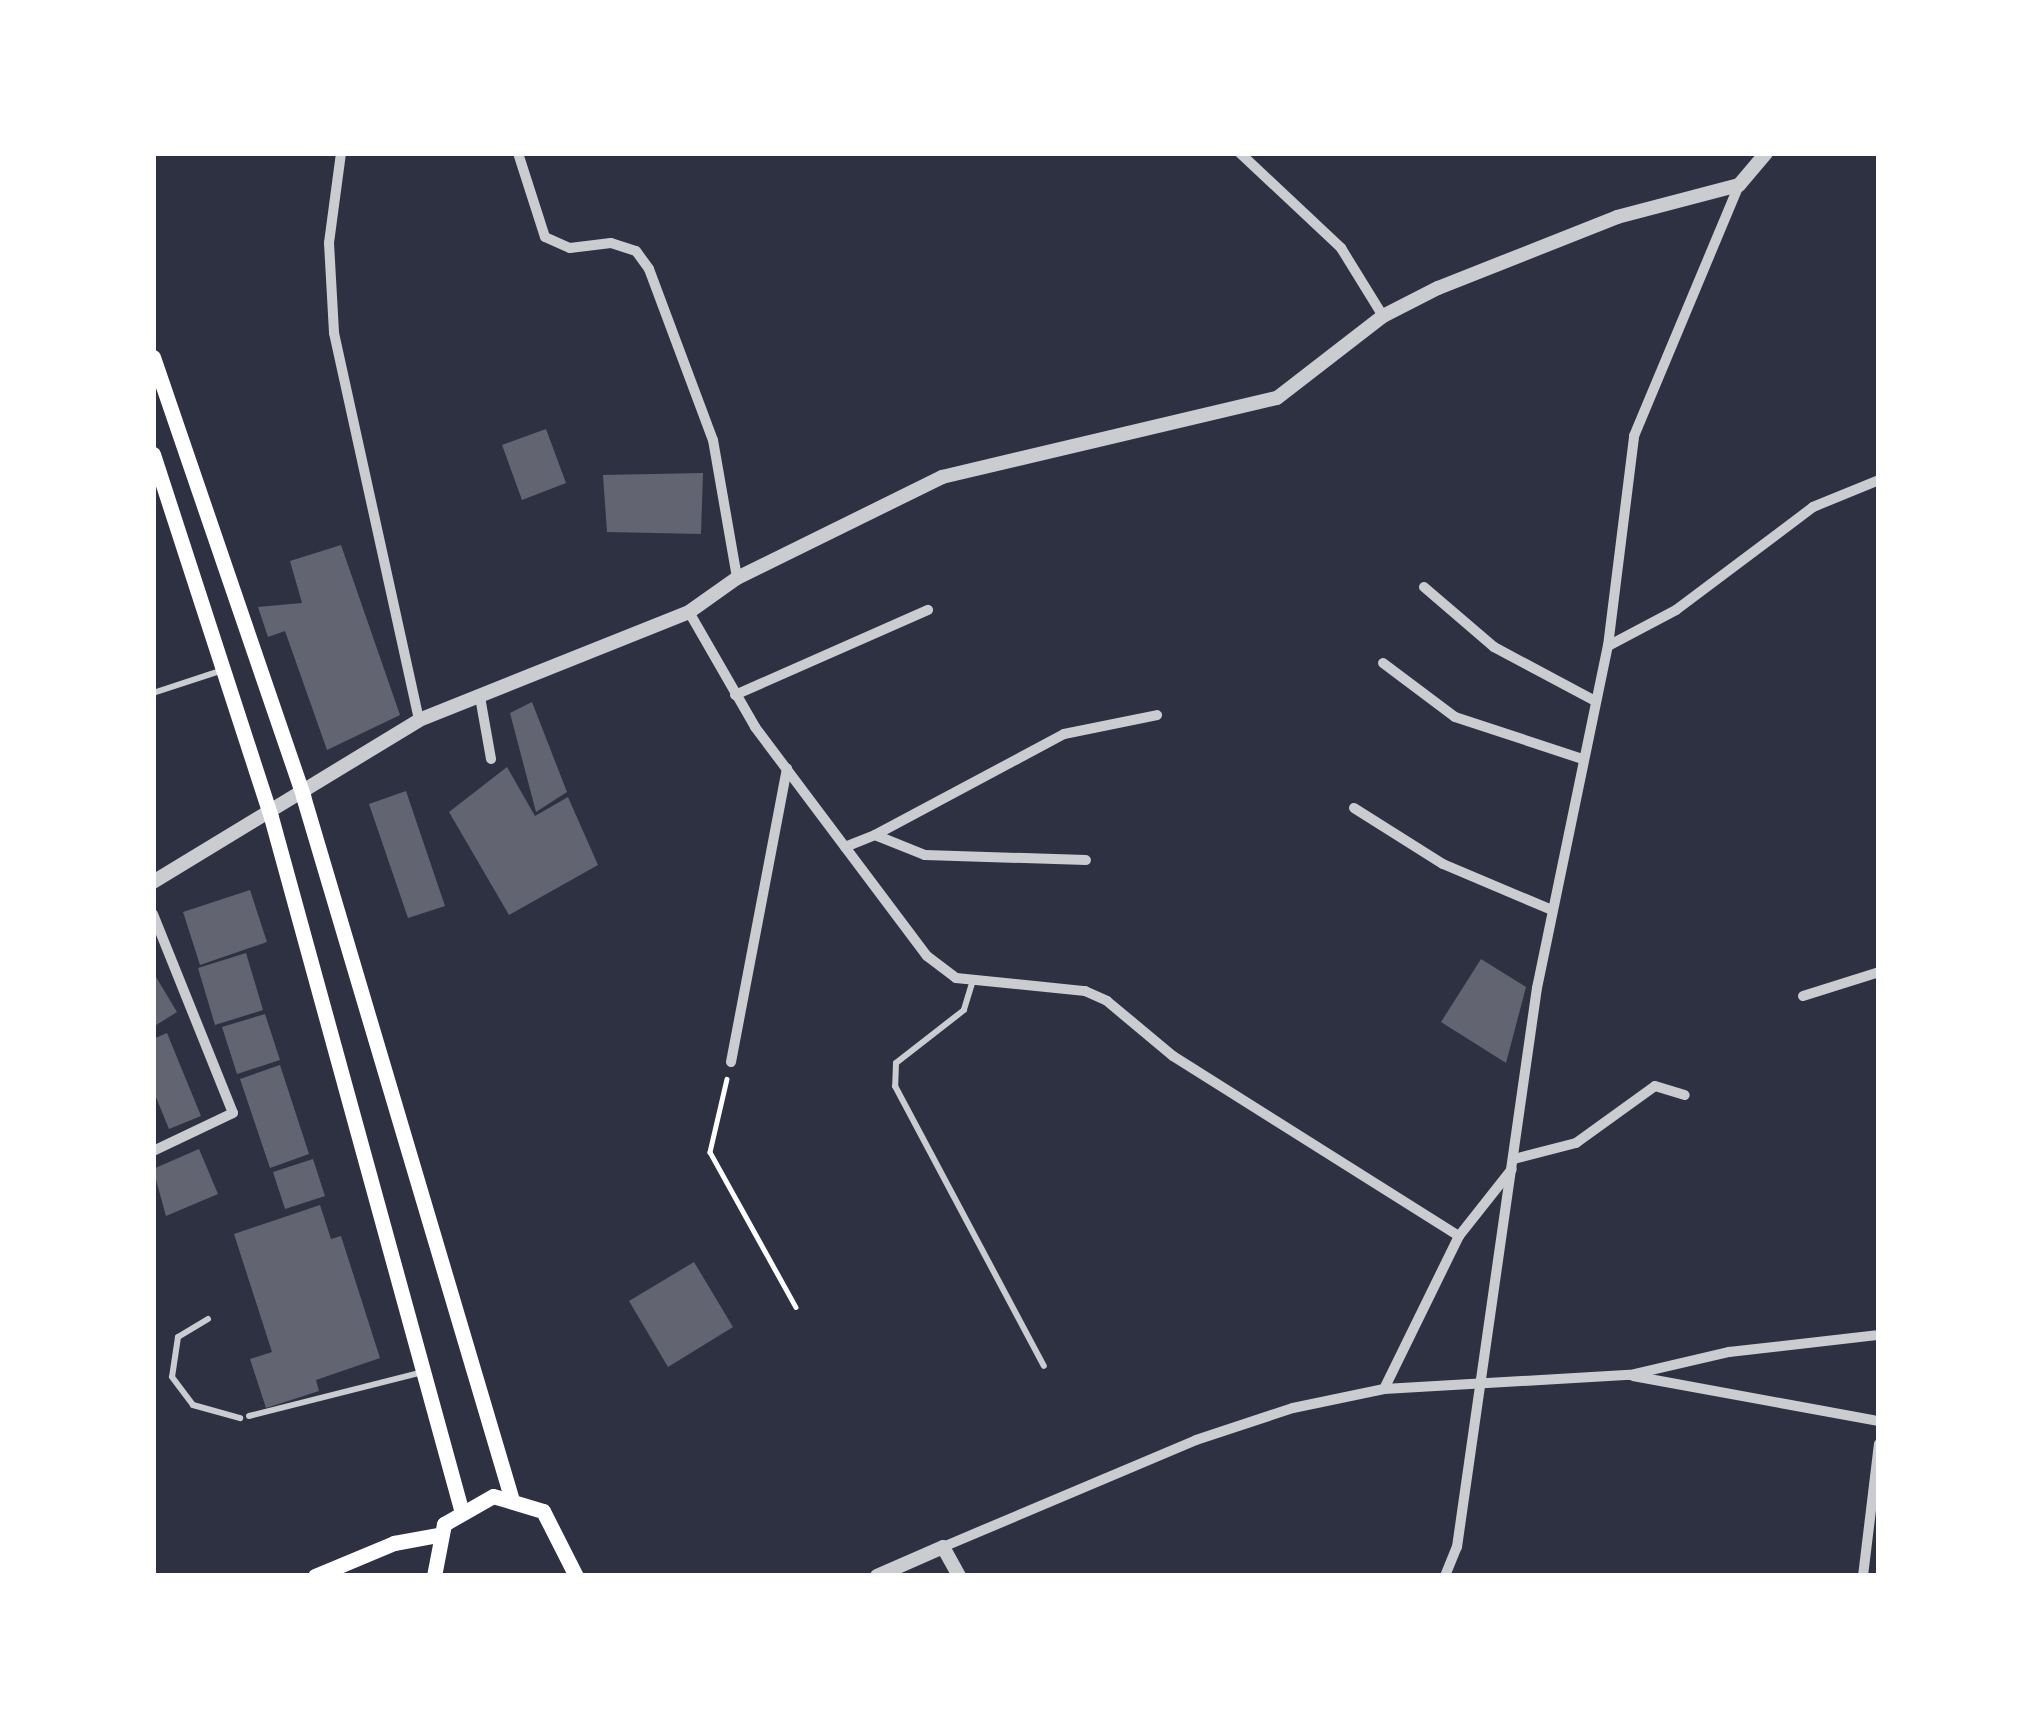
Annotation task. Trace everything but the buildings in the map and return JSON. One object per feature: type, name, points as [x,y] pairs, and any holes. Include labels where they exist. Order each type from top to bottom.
[{"type":"main road","points":[[153,357],[303,796],[511,1497],[555,1524],[575,1576]]},
{"type":"main road","points":[[153,454],[271,817],[460,1509]]},
{"type":"main road","points":[[434,1576],[438,1534],[460,1509],[511,1497]]},
{"type":"main road","points":[[316,1576],[394,1543],[438,1534]]},
{"type":"street","points":[[340,153],[329,243],[334,333],[419,720]]},
{"type":"street","points":[[518,153],[544,237],[569,248],[611,243],[636,251],[649,269],[713,440],[736,578]]},
{"type":"street","points":[[1240,153],[1341,248],[1383,316]]},
{"type":"street","points":[[1445,1576],[1480,1383],[1552,910],[1608,646],[1634,436],[1739,185],[1766,153]]},
{"type":"street","points":[[153,882],[271,817],[419,720],[688,612],[736,578],[942,477],[1277,398],[1383,316],[1508,256],[1739,185]]},
{"type":"street","points":[[1608,646],[1676,610],[1813,508],[1879,480]]},
{"type":"street","points":[[1424,586],[1494,647],[1595,701]]},
{"type":"street","points":[[735,695],[928,610]]},
{"type":"street","points":[[688,612],[735,695],[927,956],[956,978],[1085,991],[1107,1001],[1172,1056],[1459,1236]]},
{"type":"street","points":[[1383,663],[1455,717],[1583,759]]},
{"type":"street","points":[[480,698],[491,759]]},
{"type":"street","points":[[845,847],[1064,734],[1156,715]]},
{"type":"street","points":[[731,1062],[788,768]]},
{"type":"street","points":[[1354,808],[1443,864],[1552,910]]},
{"type":"street","points":[[875,835],[926,855],[1086,860]]},
{"type":"street","points":[[153,914],[232,1113],[153,1151]]},
{"type":"street","points":[[1803,996],[1879,972]]},
{"type":"street","points":[[1384,1389],[1459,1236],[1513,1164],[1588,1137],[1631,1096],[1654,1086],[1685,1096]]},
{"type":"street","points":[[877,1576],[1196,1440],[1384,1389],[1630,1375],[1730,1352],[1879,1335]]},
{"type":"street","points":[[1630,1375],[1879,1421]]},
{"type":"street","points":[[1863,1576],[1879,1444]]},
{"type":"street","points":[[943,1547],[959,1576]]},
{"type":"lane","points":[[153,694],[223,670]]},
{"type":"lane","points":[[973,980],[964,1010],[896,1063],[896,1086],[1044,1366]]},
{"type":"lane","points":[[208,1319],[178,1337],[172,1377],[193,1405],[244,1417],[426,1371]]},
{"type":"path","points":[[731,1062],[710,1152],[796,1307]]}]
